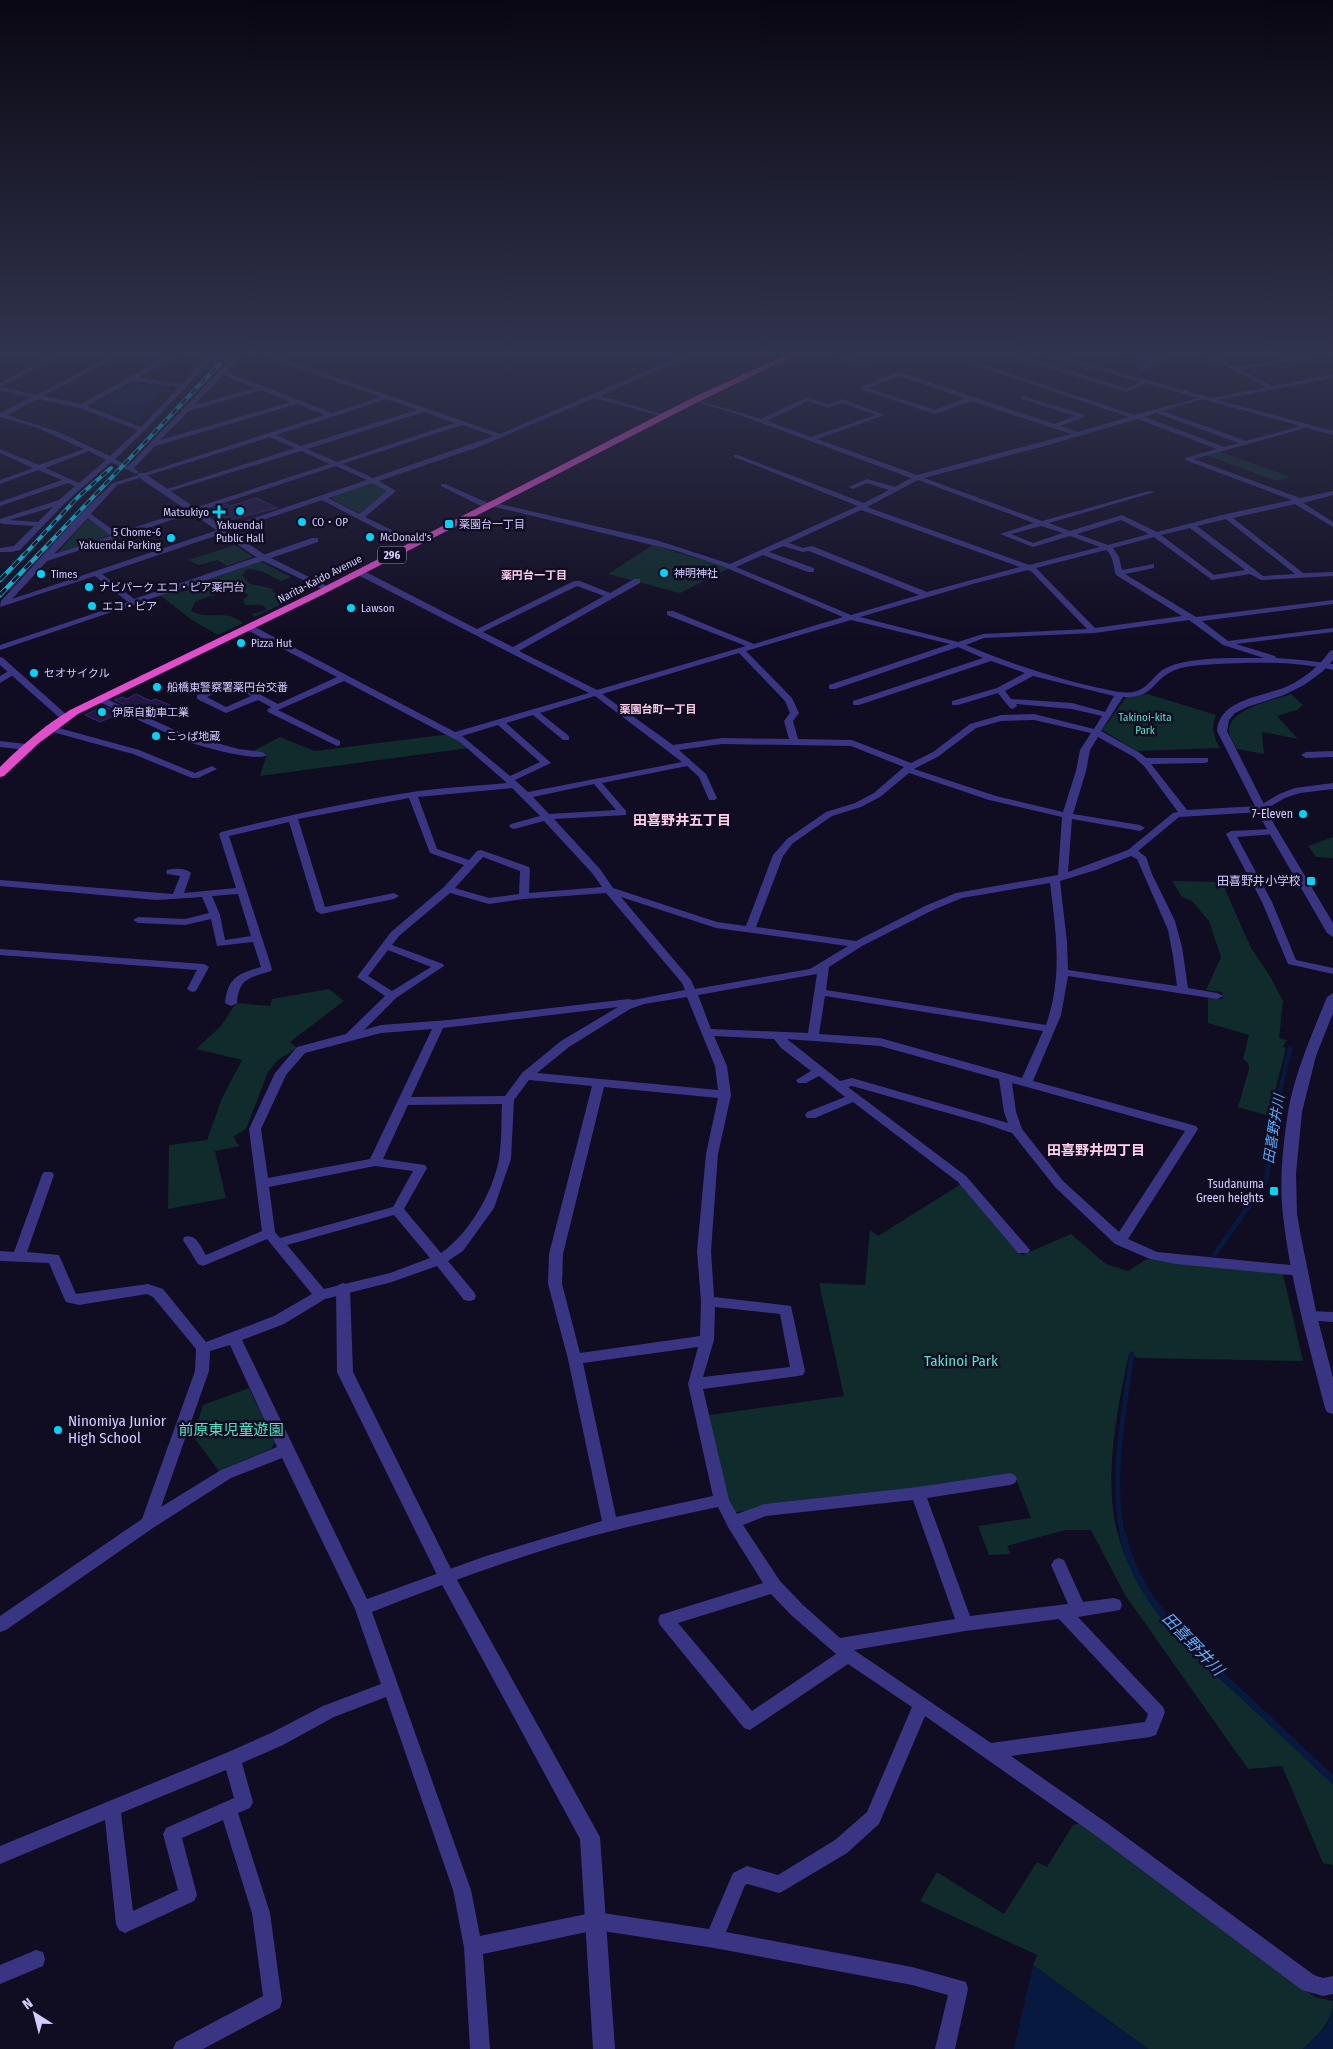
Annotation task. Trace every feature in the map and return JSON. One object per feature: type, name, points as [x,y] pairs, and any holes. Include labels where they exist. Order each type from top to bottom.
[{"type":"highway","name":"Narita-Kaido Avenue","points":[[0,774],[26,747],[48,728],[64,718],[359,572],[598,450]]},
{"type":"street","points":[[0,482],[87,450]]},
{"type":"street","points":[[90,450],[141,475],[262,557],[327,588]]},
{"type":"street","points":[[0,550],[17,548],[62,501],[121,450]]},
{"type":"street","points":[[129,469],[148,450]]},
{"type":"street","points":[[1,606],[115,484],[220,450]]},
{"type":"street","points":[[165,491],[295,450]]},
{"type":"street","points":[[304,450],[392,491],[360,517]]},
{"type":"street","points":[[45,559],[380,450]]},
{"type":"street","points":[[1,606],[465,450]]},
{"type":"street","points":[[842,450],[1107,547],[1114,551],[1118,558],[1116,566],[1119,572],[1193,619],[1226,643],[1260,655],[1292,662],[1329,666]]},
{"type":"street","points":[[730,567],[862,506],[919,477],[1024,450]]},
{"type":"street","points":[[1222,450],[1187,459],[1299,501],[1333,525]]},
{"type":"street","points":[[2,453],[81,486]]},
{"type":"street","points":[[736,456],[862,506],[1035,570],[1094,631]]},
{"type":"street","points":[[853,487],[867,480],[895,489]]},
{"type":"street","points":[[0,504],[67,481]]},
{"type":"street","points":[[443,485],[489,505],[704,557],[850,617],[956,644],[990,659],[1078,686],[1129,695],[1147,690],[1168,670],[1183,666],[1214,662],[1292,662]]},
{"type":"street","points":[[1150,492],[1040,522],[1004,534],[1033,544],[1122,517],[1155,534],[1212,578],[1252,571]]},
{"type":"street","points":[[456,734],[594,692],[755,647],[924,594],[1226,516],[1333,493]]},
{"type":"street","points":[[321,497],[413,544]]},
{"type":"street","points":[[0,521],[62,501]]},
{"type":"street","points":[[86,513],[116,536]]},
{"type":"street","points":[[1226,516],[1300,574]]},
{"type":"street","points":[[0,521],[40,524]]},
{"type":"street","points":[[1191,525],[1262,578],[1300,574],[1333,574]]},
{"type":"street","points":[[0,648],[315,540]]},
{"type":"street","points":[[783,543],[803,550],[809,548],[924,594]]},
{"type":"street","points":[[763,552],[811,570]]},
{"type":"street","points":[[1119,572],[1151,566]]},
{"type":"street","points":[[359,572],[594,692],[672,748],[703,776],[712,798]]},
{"type":"street","points":[[96,573],[133,602]]},
{"type":"street","points":[[514,650],[637,581]]},
{"type":"street","points":[[477,632],[577,583],[611,596]]},
{"type":"street","points":[[832,687],[983,636],[1094,631],[1333,602]]},
{"type":"street","points":[[670,613],[755,647]]},
{"type":"street","points":[[248,627],[456,734],[526,795],[596,871],[609,890],[687,982],[709,1032],[721,1066],[725,1095],[712,1154],[704,1251],[708,1301],[707,1340],[695,1384],[722,1500],[733,1522],[774,1586],[842,1650],[1101,1829],[1309,1983],[1324,1987],[1333,1984]]},
{"type":"street","points":[[1226,643],[1333,630]]},
{"type":"street","points":[[741,651],[789,700],[796,713],[788,721],[794,741]]},
{"type":"street","points":[[1333,654],[1329,666],[1294,687],[1240,706],[1228,714],[1222,731],[1273,832],[1333,930]]},
{"type":"street","points":[[856,703],[990,659]]},
{"type":"street","points":[[0,660],[64,718]]},
{"type":"street","points":[[0,680],[12,672]]},
{"type":"street","points":[[955,703],[1000,690],[1032,673]]},
{"type":"street","points":[[337,743],[271,710],[345,677]]},
{"type":"street","points":[[259,696],[226,710],[200,697],[230,682],[259,696],[278,707]]},
{"type":"street","points":[[1000,690],[1010,701],[1018,717]]},
{"type":"street","points":[[1026,1083],[1054,1020],[1061,994],[1063,955],[1059,877],[1067,816],[1081,771],[1085,750],[1120,694]]},
{"type":"street","points":[[100,699],[183,737],[238,752],[262,755]]},
{"type":"street","points":[[1010,701],[1072,706],[1108,715]]},
{"type":"street","points":[[533,711],[566,738]]},
{"type":"street","points":[[750,928],[778,855],[790,841],[829,814],[858,806],[877,795],[909,767],[936,754],[973,726],[1001,718],[1042,719],[1096,732],[1137,755],[1144,761],[1158,776],[1184,812]]},
{"type":"street","points":[[231,1003],[231,988],[240,978],[267,970],[224,834],[292,817],[413,795],[512,782],[546,763],[499,722]]},
{"type":"street","points":[[48,728],[136,752],[195,776],[212,769]]},
{"type":"street","points":[[672,748],[722,741],[852,743],[973,793],[1067,816],[1140,828]]},
{"type":"street","points":[[0,744],[26,747]]},
{"type":"street","points":[[1306,754],[1333,754]]},
{"type":"street","points":[[1144,761],[1205,760]]},
{"type":"street","points":[[526,795],[688,763]]},
{"type":"street","points":[[514,826],[546,817],[623,813],[596,781]]},
{"type":"street","points":[[321,1295],[269,1233],[255,1129],[281,1073],[301,1050],[381,1029],[439,1025],[642,1001],[812,972],[858,944],[929,908],[960,895],[1059,877],[1092,868],[1131,852],[1176,815],[1184,812],[1261,809],[1282,796],[1298,790],[1333,786]]},
{"type":"street","points":[[413,795],[433,851],[471,864]]},
{"type":"street","points":[[292,817],[321,912],[394,896]]},
{"type":"street","points":[[1273,832],[1231,834],[1267,902],[1292,962],[1333,971]]},
{"type":"street","points":[[1131,852],[1141,857],[1144,868],[1170,921],[1181,966],[1183,991]]},
{"type":"street","points":[[392,996],[362,977],[395,934],[448,889],[481,853],[525,869],[524,896]]},
{"type":"street","points":[[171,872],[186,873],[176,897]]},
{"type":"street","points":[[0,883],[157,897],[176,897],[243,890]]},
{"type":"street","points":[[448,889],[489,900],[609,890],[716,925],[750,928],[858,944]]},
{"type":"street","points":[[206,894],[215,915],[221,944],[256,938]]},
{"type":"street","points":[[138,920],[185,922],[215,915]]},
{"type":"street","points":[[350,1037],[392,996],[439,966],[386,946]]},
{"type":"street","points":[[0,952],[204,967],[192,989]]},
{"type":"street","points":[[813,1036],[824,965]]},
{"type":"street","points":[[1062,972],[1217,996]]},
{"type":"street","points":[[820,992],[1050,1029]]},
{"type":"street","points":[[1333,997],[1330,1013],[1310,1056],[1295,1112],[1289,1174],[1290,1214],[1309,1316],[1333,1408]]},
{"type":"street","points":[[202,1348],[234,1338],[279,1320],[321,1295],[392,1277],[440,1260],[458,1248],[488,1208],[505,1159],[508,1100],[526,1076],[565,1044],[626,1007],[642,1001]]},
{"type":"street","points":[[376,1162],[439,1025]]},
{"type":"street","points":[[709,1032],[813,1036],[880,1042],[1192,1129],[1120,1241]]},
{"type":"street","points":[[777,1034],[785,1045],[853,1098],[962,1178],[1023,1250]]},
{"type":"street","points":[[802,1080],[820,1072]]},
{"type":"street","points":[[526,1076],[725,1095]]},
{"type":"street","points":[[1005,1077],[1010,1112],[1016,1130],[1059,1184],[1120,1241],[1154,1256],[1176,1260],[1301,1271]]},
{"type":"street","points":[[837,1085],[852,1082],[1016,1130]]},
{"type":"street","points":[[598,1083],[556,1254],[555,1284],[575,1360],[610,1525]]},
{"type":"street","points":[[811,1114],[853,1098]]},
{"type":"street","points":[[403,1101],[508,1100]]},
{"type":"street","points":[[262,1184],[376,1162],[421,1168],[397,1210],[279,1243]]},
{"type":"street","points":[[19,1257],[48,1175]]},
{"type":"street","points":[[397,1210],[469,1296]]},
{"type":"street","points":[[189,1240],[203,1261],[269,1233]]},
{"type":"street","points":[[0,1256],[54,1258],[71,1298],[79,1300],[148,1289],[158,1293],[202,1348],[202,1371],[148,1523]]},
{"type":"street","points":[[343,1289],[345,1372],[446,1576],[590,1836],[604,2049]]},
{"type":"street","points":[[695,1384],[798,1370],[786,1310],[708,1301]]},
{"type":"street","points":[[1309,1316],[1333,1318]]},
{"type":"street","points":[[234,1338],[363,1608],[462,1890],[473,1947],[480,2049]]},
{"type":"street","points":[[575,1360],[707,1340]]},
{"type":"street","points":[[0,1626],[148,1523],[226,1474],[286,1450]]},
{"type":"street","points":[[733,1522],[765,1510],[918,1493],[1010,1480]]},
{"type":"street","points":[[918,1493],[964,1624]]},
{"type":"street","points":[[363,1608],[446,1576],[610,1525],[722,1500]]},
{"type":"street","points":[[989,1751],[1150,1729],[1157,1712],[1071,1611],[1059,1565]]},
{"type":"street","points":[[774,1586],[666,1620],[750,1722],[842,1650],[964,1624],[1114,1605]]},
{"type":"street","points":[[0,1855],[232,1760],[277,1739],[329,1711],[391,1688]]},
{"type":"street","points":[[714,1939],[740,1879],[747,1875],[779,1884],[836,1851],[873,1818],[922,1704]]},
{"type":"street","points":[[112,1808],[125,1924],[188,1895],[172,1834],[244,1802],[232,1760]]},
{"type":"street","points":[[183,2049],[273,2001],[261,1913],[228,1809]]},
{"type":"street","points":[[473,1947],[596,1921],[714,1939],[912,1976],[959,1989],[945,2049]]},
{"type":"street","points":[[0,1974],[36,1959]]},
{"type":"green space","points":[[1220,452],[1291,477],[1277,481],[1206,455]]},
{"type":"green space","points":[[373,483],[388,491],[359,513],[331,499],[331,497]]},
{"type":"green space","points":[[89,518],[111,535],[57,553]]},
{"type":"green space","points":[[235,545],[253,557],[227,566],[218,560],[199,565],[188,560]]},
{"type":"green space","points":[[653,545],[730,568],[680,593],[608,574]]},
{"type":"green space","points":[[258,560],[291,577],[281,581],[268,574],[249,569],[245,570],[242,575],[250,584],[274,589],[271,591],[277,594],[286,595],[299,590],[308,592],[254,617],[252,614],[267,610],[260,605],[246,605],[244,599],[249,595],[238,589],[195,602],[191,611],[204,615],[230,616],[243,623],[218,635],[192,620],[160,595],[176,589],[181,592],[190,589],[186,586]]},
{"type":"green space","name":"Takinoi-kita Park","points":[[1148,694],[1216,715],[1214,732],[1220,748],[1137,751],[1102,730],[1127,696]]},
{"type":"green space","points":[[1291,694],[1303,705],[1297,710],[1277,716],[1298,739],[1262,732],[1264,754],[1237,749],[1229,733],[1231,723],[1236,717],[1253,706]]},
{"type":"green space","points":[[450,734],[469,748],[260,776],[267,754],[253,751],[280,737],[315,751]]},
{"type":"green space","points":[[1333,837],[1333,858],[1316,857],[1308,846]]},
{"type":"green space","points":[[1172,881],[1222,882],[1250,946],[1271,978],[1283,1001],[1279,1038],[1289,1041],[1286,1041],[1283,1047],[1286,1048],[1269,1116],[1238,1107],[1249,1069],[1248,1063],[1243,1059],[1249,1035],[1208,1023],[1208,998],[1223,999],[1222,992],[1206,990],[1221,957],[1209,921],[1192,901],[1182,897]]},
{"type":"green space","points":[[329,989],[344,1001],[290,1042],[297,1048],[278,1060],[268,1072],[246,1129],[234,1136],[240,1146],[215,1151],[226,1198],[168,1209],[169,1145],[207,1140],[222,1098],[242,1060],[196,1049],[221,1026],[236,1003],[270,1006],[272,999]]},
{"type":"green space","name":"Takinoi Park","points":[[961,1184],[1022,1255],[1071,1234],[1106,1264],[1128,1271],[1147,1259],[1283,1274],[1303,1361],[1138,1358],[1129,1354],[1117,1417],[1111,1485],[1116,1527],[1124,1553],[1148,1599],[1181,1640],[1200,1659],[1333,1784],[1333,1865],[1323,1863],[1282,1766],[1248,1769],[1125,1595],[1091,1530],[1065,1530],[1007,1546],[1011,1554],[989,1555],[978,1526],[1031,1518],[1015,1476],[729,1513],[703,1416],[844,1396],[819,1283],[865,1285],[870,1230],[878,1236]]},
{"type":"green space","name":"前原東児童遊園","points":[[249,1388],[275,1442],[271,1449],[219,1471],[193,1436],[203,1405]]},
{"type":"green space","points":[[1081,1823],[1315,1997],[1333,2001],[1330,2016],[1319,2033],[1303,2049],[1148,2049],[1033,1965],[1037,1955],[920,1901],[937,1872],[1004,1914],[1037,1862],[1047,1867],[1073,1825]]},
{"type":"water","points":[[1033,1965],[1148,2049],[1014,2049]]},
{"type":"water","points":[[1333,2008],[1333,2049],[1303,2049],[1327,2025]]},
{"type":"building","name":"Yakuendai Public Hall","points":[[257,498],[277,508],[230,520],[210,509],[226,504],[230,506]]},
{"type":"building","points":[[136,694],[151,701],[155,699],[170,705],[149,716],[114,700],[123,697],[127,699]]},
{"type":"building","name":"伊原自動車工業","points":[[103,706],[120,713],[100,722],[85,715]]},
{"type":"waterway","name":"田喜野井川","points":[[1273,1131],[1276,1107],[1290,1049]]},
{"type":"waterway","name":"田喜野井川","points":[[1215,1254],[1264,1184],[1267,1176],[1273,1130]]},
{"type":"waterway","name":"田喜野井川","points":[[1123,1537],[1119,1514],[1118,1468],[1122,1422],[1132,1354]]},
{"type":"waterway","name":"田喜野井川","points":[[1123,1535],[1130,1560],[1141,1583],[1171,1624],[1207,1662],[1333,1780]]},
{"type":"railway","points":[[37,556],[138,450]]},
{"type":"railway","points":[[23,556],[78,497],[111,468]]},
{"type":"railway","points":[[0,580],[24,555]]},
{"type":"railway","points":[[0,595],[38,555]]},
{"type":"place","name":"Yakuendai Public Hall","points":[[240,511]]},
{"type":"place","name":"Matsukiyo","points":[[219,512]]},
{"type":"place","name":"CO・OP","points":[[302,522]]},
{"type":"place","name":"薬園台一丁目","points":[[449,524]]},
{"type":"place","name":"McDonald's","points":[[370,537]]},
{"type":"place","name":"5 Chome-6 Yakuendai Parking","points":[[171,538]]},
{"type":"place","name":"神明神社","points":[[664,573]]},
{"type":"place","name":"Times","points":[[41,574]]},
{"type":"place","name":"ナビパーク エコ・ピア薬円台","points":[[89,587]]},
{"type":"place","name":"エコ・ピア","points":[[92,606]]},
{"type":"place","name":"Lawson","points":[[351,608]]},
{"type":"place","name":"Pizza Hut","points":[[241,643]]},
{"type":"place","name":"セオサイクル","points":[[34,673]]},
{"type":"place","name":"船橋東警察署薬円台交番","points":[[157,687]]},
{"type":"place","name":"伊原自動車工業","points":[[102,712]]},
{"type":"place","name":"こっぱ地蔵","points":[[156,736]]},
{"type":"place","name":"7-Eleven","points":[[1303,814]]},
{"type":"place","name":"田喜野井小学校","points":[[1311,881]]},
{"type":"place","name":"Tsudanuma Green heights","points":[[1274,1191]]},
{"type":"place","name":"Ninomiya Junior High School","points":[[58,1430]]},
{"type":"district","name":"薬円台一丁目","points":[[534,575]]},
{"type":"district","name":"薬園台町一丁目","points":[[658,709]]},
{"type":"district","name":"田喜野井五丁目","points":[[682,820]]},
{"type":"district","name":"田喜野井四丁目","points":[[1096,1150]]}]
